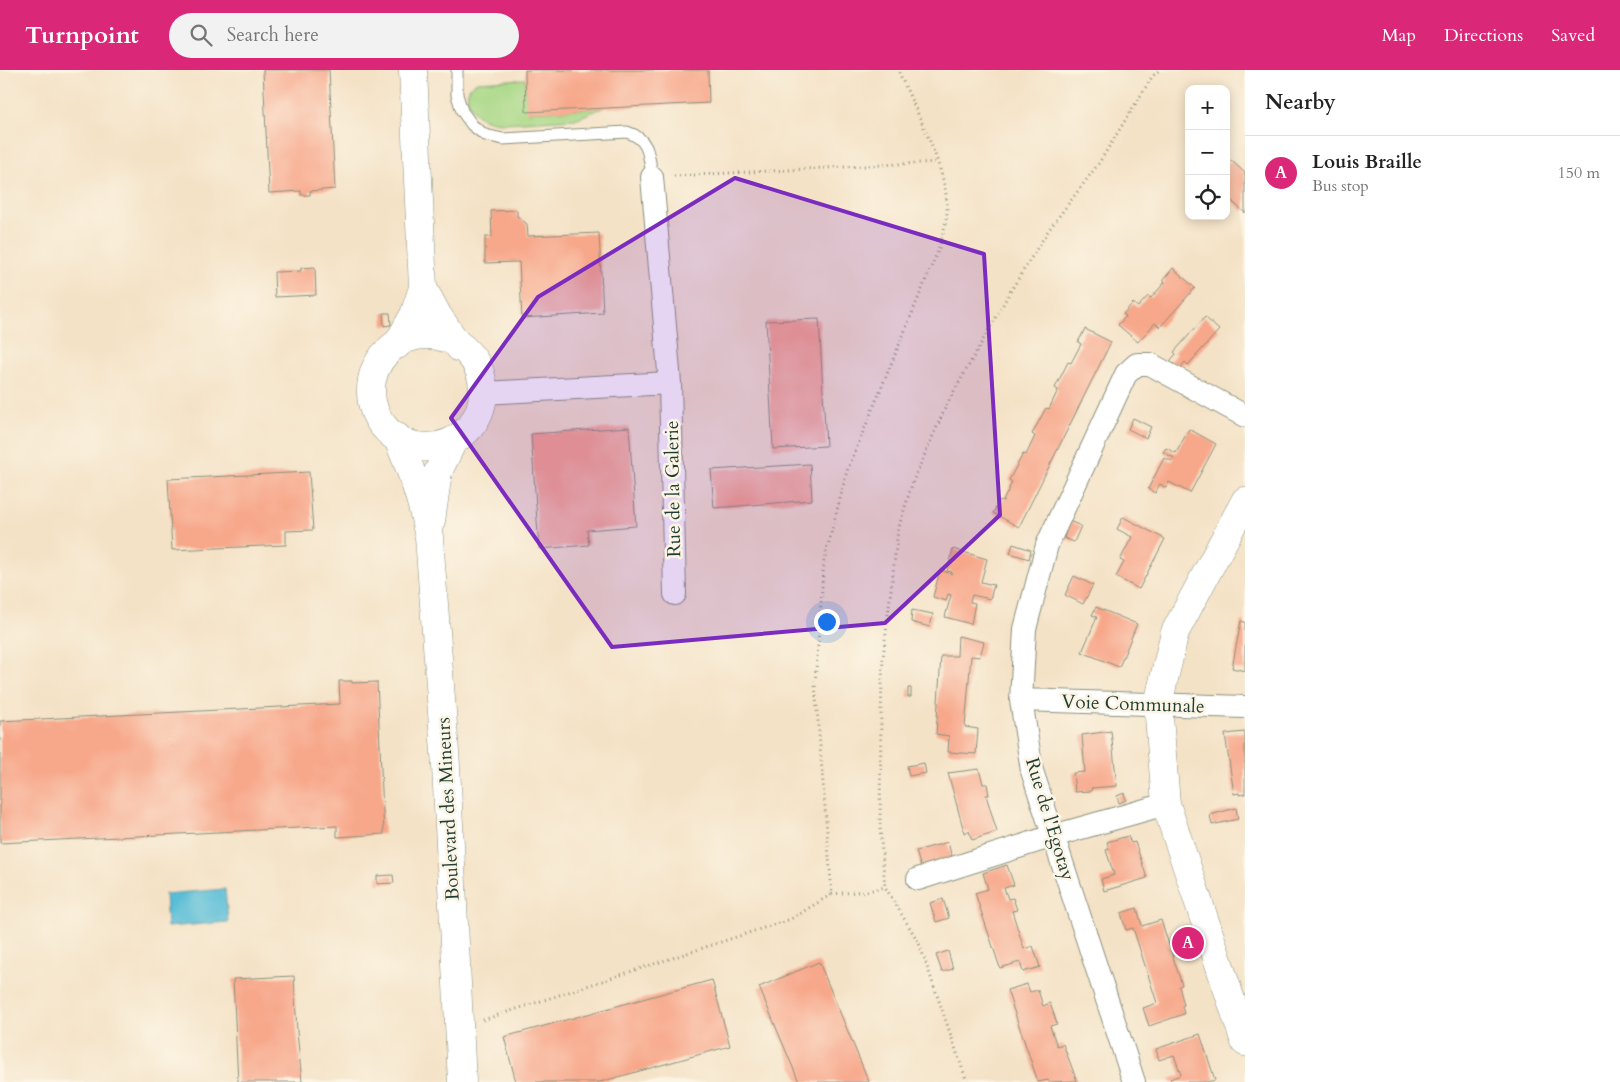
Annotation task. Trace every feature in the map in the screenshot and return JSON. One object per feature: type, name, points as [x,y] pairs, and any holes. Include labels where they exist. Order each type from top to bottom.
[{"type":"street","points":[[397,345],[414,315],[423,288],[413,70]]},
{"type":"street","name":"Rue de la Galerie","points":[[652,177],[670,383],[675,594]]},
{"type":"street","points":[[423,288],[438,316],[460,348]]},
{"type":"street","points":[[431,335],[445,338],[460,348],[469,353],[479,370],[482,380],[483,399],[477,416],[465,432],[453,441],[424,448],[403,442],[381,424],[371,400],[374,370],[387,351],[411,337],[431,335]]},
{"type":"street","name":"Rue de l'Egotay","points":[[1134,1082],[1032,771],[1021,700],[1025,629],[1047,545],[1126,374],[1137,364],[1150,364],[1245,416]]},
{"type":"street","points":[[483,393],[670,383]]},
{"type":"street","name":"Boulevard des Mineurs","points":[[397,437],[423,504],[428,537],[446,766],[462,1082]]},
{"type":"street","name":"Boulevard des Mineurs","points":[[428,537],[438,472],[453,441]]},
{"type":"street","points":[[1245,501],[1176,632],[1158,704],[1166,804],[1245,1042]]},
{"type":"street","name":"Voie Communale","points":[[1021,700],[1245,707]]},
{"type":"street","points":[[918,879],[1053,836],[1166,804]]},
{"type":"lane","points":[[457,70],[457,95],[462,111],[472,125],[485,135],[503,139],[627,132],[643,140],[648,150],[652,177]]},
{"type":"path","points":[[832,894],[815,684],[824,561],[846,471],[939,248],[947,210],[944,185],[938,162],[898,70]]},
{"type":"path","points":[[967,1082],[919,943],[885,887],[880,828],[881,712],[883,658],[898,530],[912,481],[947,404],[1010,292],[1048,231],[1099,163],[1152,77],[1159,70]]},
{"type":"path","points":[[652,177],[938,162]]},
{"type":"path","points":[[460,1027],[791,919],[832,894],[885,887]]},
{"type":"highlighted area","points":[[735,178],[984,254],[1000,515],[885,623],[612,647],[451,418],[538,297]]},
{"type":"green space","points":[[525,79],[527,112],[603,108],[575,119],[504,123],[494,122],[479,116],[474,112],[468,101],[469,91],[477,82]]},
{"type":"water","points":[[225,889],[228,922],[167,927],[165,894]]},
{"type":"building","points":[[263,70],[329,70],[335,189],[310,191],[310,195],[301,195],[301,191],[269,193]]},
{"type":"building","points":[[525,70],[708,70],[709,103],[526,112]]},
{"type":"building","points":[[1230,161],[1245,173],[1245,213],[1230,200]]},
{"type":"building","points":[[517,210],[517,216],[527,224],[528,236],[599,233],[603,313],[522,318],[519,262],[485,263],[485,237],[492,237],[491,211]]},
{"type":"building","points":[[315,267],[316,295],[275,297],[274,272],[301,271],[301,268]]},
{"type":"building","points":[[1173,268],[1195,288],[1160,327],[1155,323],[1138,342],[1118,325],[1126,316],[1123,314],[1133,303],[1138,307],[1148,296],[1151,298],[1165,282],[1163,280]]},
{"type":"building","points":[[383,313],[390,313],[391,325],[384,326]]},
{"type":"building","points":[[1205,317],[1219,330],[1188,365],[1185,362],[1179,369],[1170,361],[1176,354],[1174,352]]},
{"type":"building","points":[[819,319],[826,446],[773,449],[766,321]]},
{"type":"building","points":[[1085,329],[1111,342],[1019,527],[993,513],[1000,500],[1003,501],[1012,482],[1009,480],[1023,454],[1026,455],[1035,436],[1032,434],[1046,408],[1049,409],[1058,390],[1055,388],[1068,362],[1071,363],[1081,344],[1078,342]]},
{"type":"building","points":[[1133,418],[1151,427],[1146,438],[1128,429]]},
{"type":"building","points":[[629,427],[636,526],[587,530],[589,545],[539,549],[531,434]]},
{"type":"building","points":[[1189,429],[1216,444],[1190,493],[1169,482],[1166,488],[1160,484],[1155,493],[1148,489],[1164,458],[1172,461],[1174,458],[1163,452],[1166,448],[1176,453]]},
{"type":"building","points":[[810,464],[812,500],[714,508],[711,470]]},
{"type":"building","points":[[309,472],[313,530],[286,531],[286,545],[172,550],[168,479]]},
{"type":"building","points":[[1123,517],[1165,539],[1139,589],[1116,577],[1124,562],[1120,560],[1132,537],[1117,529]]},
{"type":"building","points":[[1069,521],[1081,526],[1074,542],[1064,538]]},
{"type":"building","points":[[1013,544],[1031,550],[1029,559],[1010,553]]},
{"type":"building","points":[[953,549],[987,559],[981,582],[994,585],[990,599],[972,595],[970,602],[975,603],[971,624],[945,617],[951,595],[948,594],[946,601],[933,597],[940,570],[952,574],[952,572],[947,571]]},
{"type":"building","points":[[1074,576],[1093,585],[1083,604],[1065,595]]},
{"type":"building","points":[[1096,607],[1137,624],[1119,667],[1082,652],[1097,617],[1092,615]]},
{"type":"building","points":[[912,610],[933,614],[930,627],[911,622]]},
{"type":"building","points":[[1241,621],[1245,622],[1245,671],[1232,668]]},
{"type":"building","points":[[958,636],[984,642],[980,657],[971,656],[965,727],[978,729],[976,754],[948,752],[949,736],[936,734],[941,656],[957,656]]},
{"type":"building","points":[[339,681],[352,681],[352,683],[377,682],[384,834],[337,837],[337,826],[0,843],[0,721],[340,704]]},
{"type":"building","points":[[908,688],[911,688],[911,697],[908,697]]},
{"type":"building","points":[[1111,731],[1117,786],[1091,788],[1092,791],[1075,792],[1073,773],[1085,772],[1082,735]]},
{"type":"building","points":[[1245,732],[1245,794],[1239,795],[1239,793],[1234,794],[1225,734]]},
{"type":"building","points":[[924,763],[926,773],[909,776],[907,766]]},
{"type":"building","points":[[979,769],[983,784],[987,784],[989,795],[986,795],[997,832],[972,840],[969,831],[964,833],[948,773]]},
{"type":"building","points":[[1124,793],[1126,800],[1119,803],[1117,796]]},
{"type":"building","points":[[1236,808],[1238,819],[1212,825],[1210,815]]},
{"type":"building","points":[[1128,836],[1131,843],[1135,842],[1147,878],[1104,891],[1101,879],[1114,875],[1106,850],[1109,849],[1107,842]]},
{"type":"building","points":[[948,842],[952,858],[921,868],[916,851]]},
{"type":"building","points":[[1007,865],[1014,885],[1004,888],[1008,899],[1013,898],[1017,910],[1012,911],[1024,949],[1033,946],[1040,967],[1023,972],[1020,962],[1000,968],[975,893],[988,889],[983,873]]},
{"type":"building","points":[[393,875],[394,883],[377,884],[377,876]]},
{"type":"building","points":[[943,899],[949,918],[936,922],[930,903]]},
{"type":"building","points":[[1137,908],[1142,926],[1161,920],[1182,985],[1179,986],[1184,1005],[1182,1006],[1184,1014],[1149,1026],[1143,1008],[1157,1003],[1133,928],[1126,930],[1121,913]]},
{"type":"building","points":[[948,951],[953,969],[942,972],[936,955]]},
{"type":"building","points":[[819,962],[869,1082],[799,1082],[759,987]]},
{"type":"building","points":[[294,976],[302,1082],[238,1082],[233,979]]},
{"type":"building","points":[[712,980],[730,1046],[600,1082],[516,1082],[504,1037]]},
{"type":"building","points":[[1027,984],[1030,992],[1038,990],[1043,1006],[1050,1003],[1057,1024],[1050,1026],[1057,1046],[1063,1044],[1077,1081],[1049,1082],[1048,1080],[1038,1082],[1007,990]]},
{"type":"building","points":[[1200,1034],[1215,1080],[1208,1082],[1171,1082],[1170,1079],[1181,1075],[1174,1055],[1159,1060],[1156,1049]]},
{"type":"place","name":"Louis Braille","points":[[1188,943]]}]
